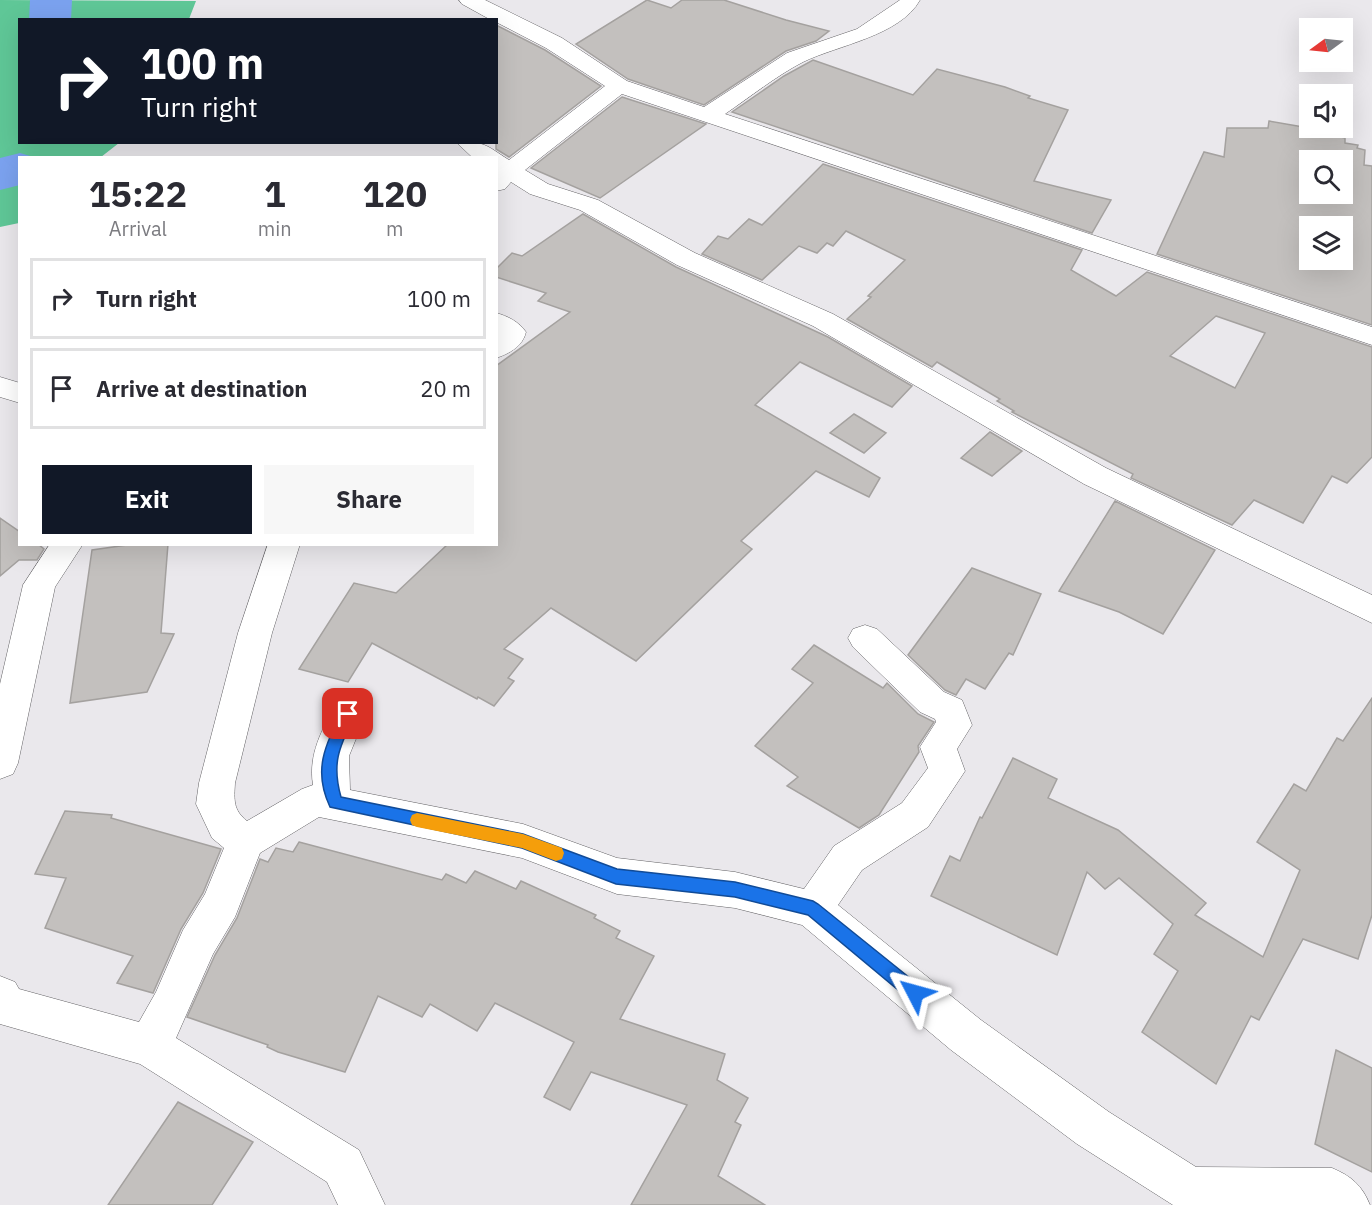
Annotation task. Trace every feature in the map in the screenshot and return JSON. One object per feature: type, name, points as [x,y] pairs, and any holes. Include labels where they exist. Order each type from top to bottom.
[{"type":"street","points":[[469,0],[554,43],[620,86],[1372,336]]},
{"type":"street","points":[[707,115],[795,58],[864,33],[906,7],[910,0]]},
{"type":"street","points":[[620,86],[498,169],[539,189],[589,205],[686,259],[823,320],[1095,476],[1372,610]]},
{"type":"street","points":[[469,144],[483,156]]},
{"type":"street","points":[[498,323],[512,332],[511,338],[498,348]]},
{"type":"street","points":[[0,387],[18,392]]},
{"type":"street","points":[[0,763],[39,585],[66,546]]},
{"type":"street","points":[[245,842],[225,826],[215,804],[217,783],[255,633],[283,546]]},
{"type":"street","points":[[813,909],[848,858],[915,815],[947,771],[938,747],[954,725],[950,710],[932,702],[865,638]]},
{"type":"street","points":[[348,714],[330,751],[328,777],[335,802],[523,841],[616,876],[735,890],[813,909],[975,1042],[1093,1128],[1190,1190],[1332,1191],[1347,1205]]},
{"type":"street","points":[[149,1046],[171,1006],[197,943],[220,903],[245,842],[315,800],[425,821]]},
{"type":"street","points":[[0,996],[6,1006],[149,1046],[343,1166],[362,1205]]},
{"type":"green space","points":[[0,0],[196,1],[189,18],[18,18],[18,144],[118,144],[102,156],[18,156],[18,223],[0,227]]},
{"type":"building","points":[[647,0],[671,8],[682,0],[724,0],[829,31],[816,41],[786,51],[704,105],[628,79],[576,44]]},
{"type":"building","points":[[498,26],[545,50],[601,86],[509,157],[496,149],[496,144],[498,144]]},
{"type":"building","points":[[813,60],[913,95],[937,69],[1005,87],[1030,96],[1028,98],[1068,110],[1034,181],[1111,200],[1092,233],[732,112],[784,76]]},
{"type":"building","points":[[622,97],[706,124],[600,198],[531,168]]},
{"type":"building","points":[[1269,121],[1299,126],[1299,138],[1345,138],[1345,143],[1358,145],[1357,148],[1365,150],[1364,165],[1372,166],[1372,325],[1157,254],[1204,152],[1224,157],[1227,128],[1268,128]]},
{"type":"building","points":[[823,164],[1082,250],[1071,270],[1116,296],[1147,272],[1372,347],[1372,457],[1347,483],[1332,476],[1303,523],[1254,500],[1232,525],[1131,478],[1133,474],[1012,412],[1014,411],[997,401],[1000,399],[937,362],[932,367],[847,319],[905,260],[846,231],[833,246],[827,243],[817,253],[799,246],[762,280],[702,254],[718,236],[728,239],[749,219],[762,225]],"holes":[[[1216,316],[1265,333],[1235,388],[1170,356]]]},
{"type":"building","points":[[583,214],[676,267],[828,337],[912,386],[892,407],[800,362],[755,405],[880,478],[869,497],[816,471],[741,541],[752,549],[636,661],[551,608],[504,649],[523,659],[508,678],[514,681],[494,706],[372,643],[348,682],[299,669],[354,583],[396,593],[446,546],[498,546],[498,365],[570,312],[538,301],[546,293],[498,278],[498,267],[512,253],[522,256]]},
{"type":"building","points":[[854,414],[886,433],[864,453],[830,433]]},
{"type":"building","points":[[990,432],[1022,451],[992,476],[961,458]]},
{"type":"building","points":[[1115,501],[1215,550],[1163,634],[1119,612],[1059,591]]},
{"type":"building","points":[[0,518],[18,531],[18,546],[40,546],[44,549],[37,560],[19,560],[0,576]]},
{"type":"building","points":[[120,546],[168,546],[161,633],[174,634],[147,692],[70,703],[92,550]]},
{"type":"building","points":[[972,568],[1041,594],[1013,655],[1009,653],[985,689],[966,679],[956,695],[945,690],[908,655]]},
{"type":"building","points":[[814,645],[883,688],[887,683],[918,714],[934,722],[918,746],[919,752],[879,815],[859,828],[787,786],[798,777],[755,746],[813,683],[792,669]]},
{"type":"building","points":[[1372,698],[1372,915],[1358,959],[1303,939],[1259,1020],[1251,1016],[1216,1084],[1142,1032],[1178,971],[1154,954],[1173,924],[1119,878],[1105,889],[1087,872],[1057,955],[931,896],[950,856],[960,861],[980,817],[982,818],[1013,758],[1057,779],[1048,798],[1118,830],[1206,903],[1195,915],[1263,957],[1300,870],[1257,842],[1294,784],[1306,791],[1337,738],[1343,741]]},
{"type":"building","points":[[65,811],[112,815],[111,818],[221,849],[203,893],[181,929],[153,993],[117,983],[133,956],[45,928],[66,878],[35,874]]},
{"type":"building","points":[[299,842],[442,880],[446,874],[466,883],[475,871],[516,889],[521,881],[596,915],[594,918],[620,931],[616,938],[654,956],[620,1019],[725,1054],[717,1080],[748,1098],[735,1122],[741,1125],[718,1176],[765,1205],[631,1205],[687,1105],[591,1072],[570,1110],[544,1097],[574,1042],[495,1003],[477,1031],[430,1004],[422,1017],[378,996],[345,1072],[278,1052],[267,1047],[268,1045],[187,1017],[215,955],[237,918],[260,859],[268,862],[276,848],[293,852]]},
{"type":"building","points":[[1336,1050],[1372,1068],[1372,1172],[1315,1144]]},
{"type":"building","points":[[178,1102],[253,1142],[212,1205],[108,1205]]},
{"type":"waterway","points":[[50,18],[51,0]]},
{"type":"waterway","points":[[0,176],[18,168]]},
{"type":"slow traffic","points":[[417,820],[523,841],[556,853]]},
{"type":"route","points":[[348,714],[330,751],[328,777],[335,802],[523,841],[616,876],[735,890],[813,909],[915,993]]}]
